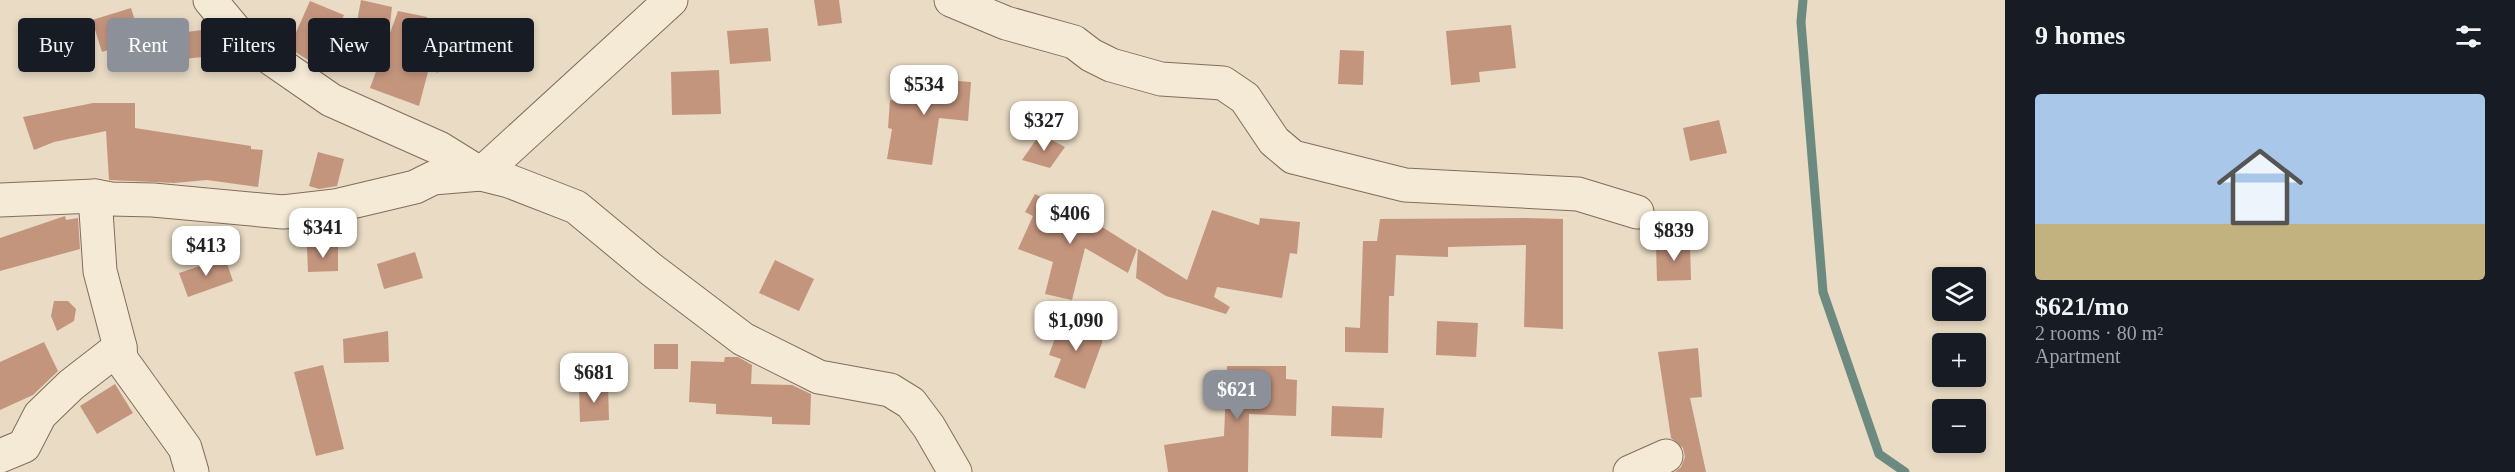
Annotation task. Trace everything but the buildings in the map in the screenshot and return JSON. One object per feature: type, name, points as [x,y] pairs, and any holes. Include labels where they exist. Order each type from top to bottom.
[{"type":"street","points":[[210,0],[235,30],[256,48],[332,100],[439,148],[481,174]]},
{"type":"street","points":[[481,174],[671,0]]},
{"type":"street","points":[[951,0],[1006,22],[1074,42],[1091,55],[1111,65],[1161,79],[1223,83],[1245,98],[1274,141],[1293,157],[1405,185],[1578,194],[1637,212]]},
{"type":"street","points":[[0,200],[95,196],[282,212],[334,206],[415,187],[434,178],[481,174],[509,180],[576,207],[652,270],[744,339],[819,377],[890,390],[911,403],[929,427],[955,472]]},
{"type":"street","points":[[95,196],[100,271],[120,347],[121,359],[185,448],[192,472]]},
{"type":"street","points":[[0,456],[24,446],[40,415],[71,386],[120,347]]},
{"type":"street","points":[[1630,472],[1666,456]]},
{"type":"waterway","points":[[1803,0],[1801,22],[1823,292],[1879,454],[1905,472]]}]
